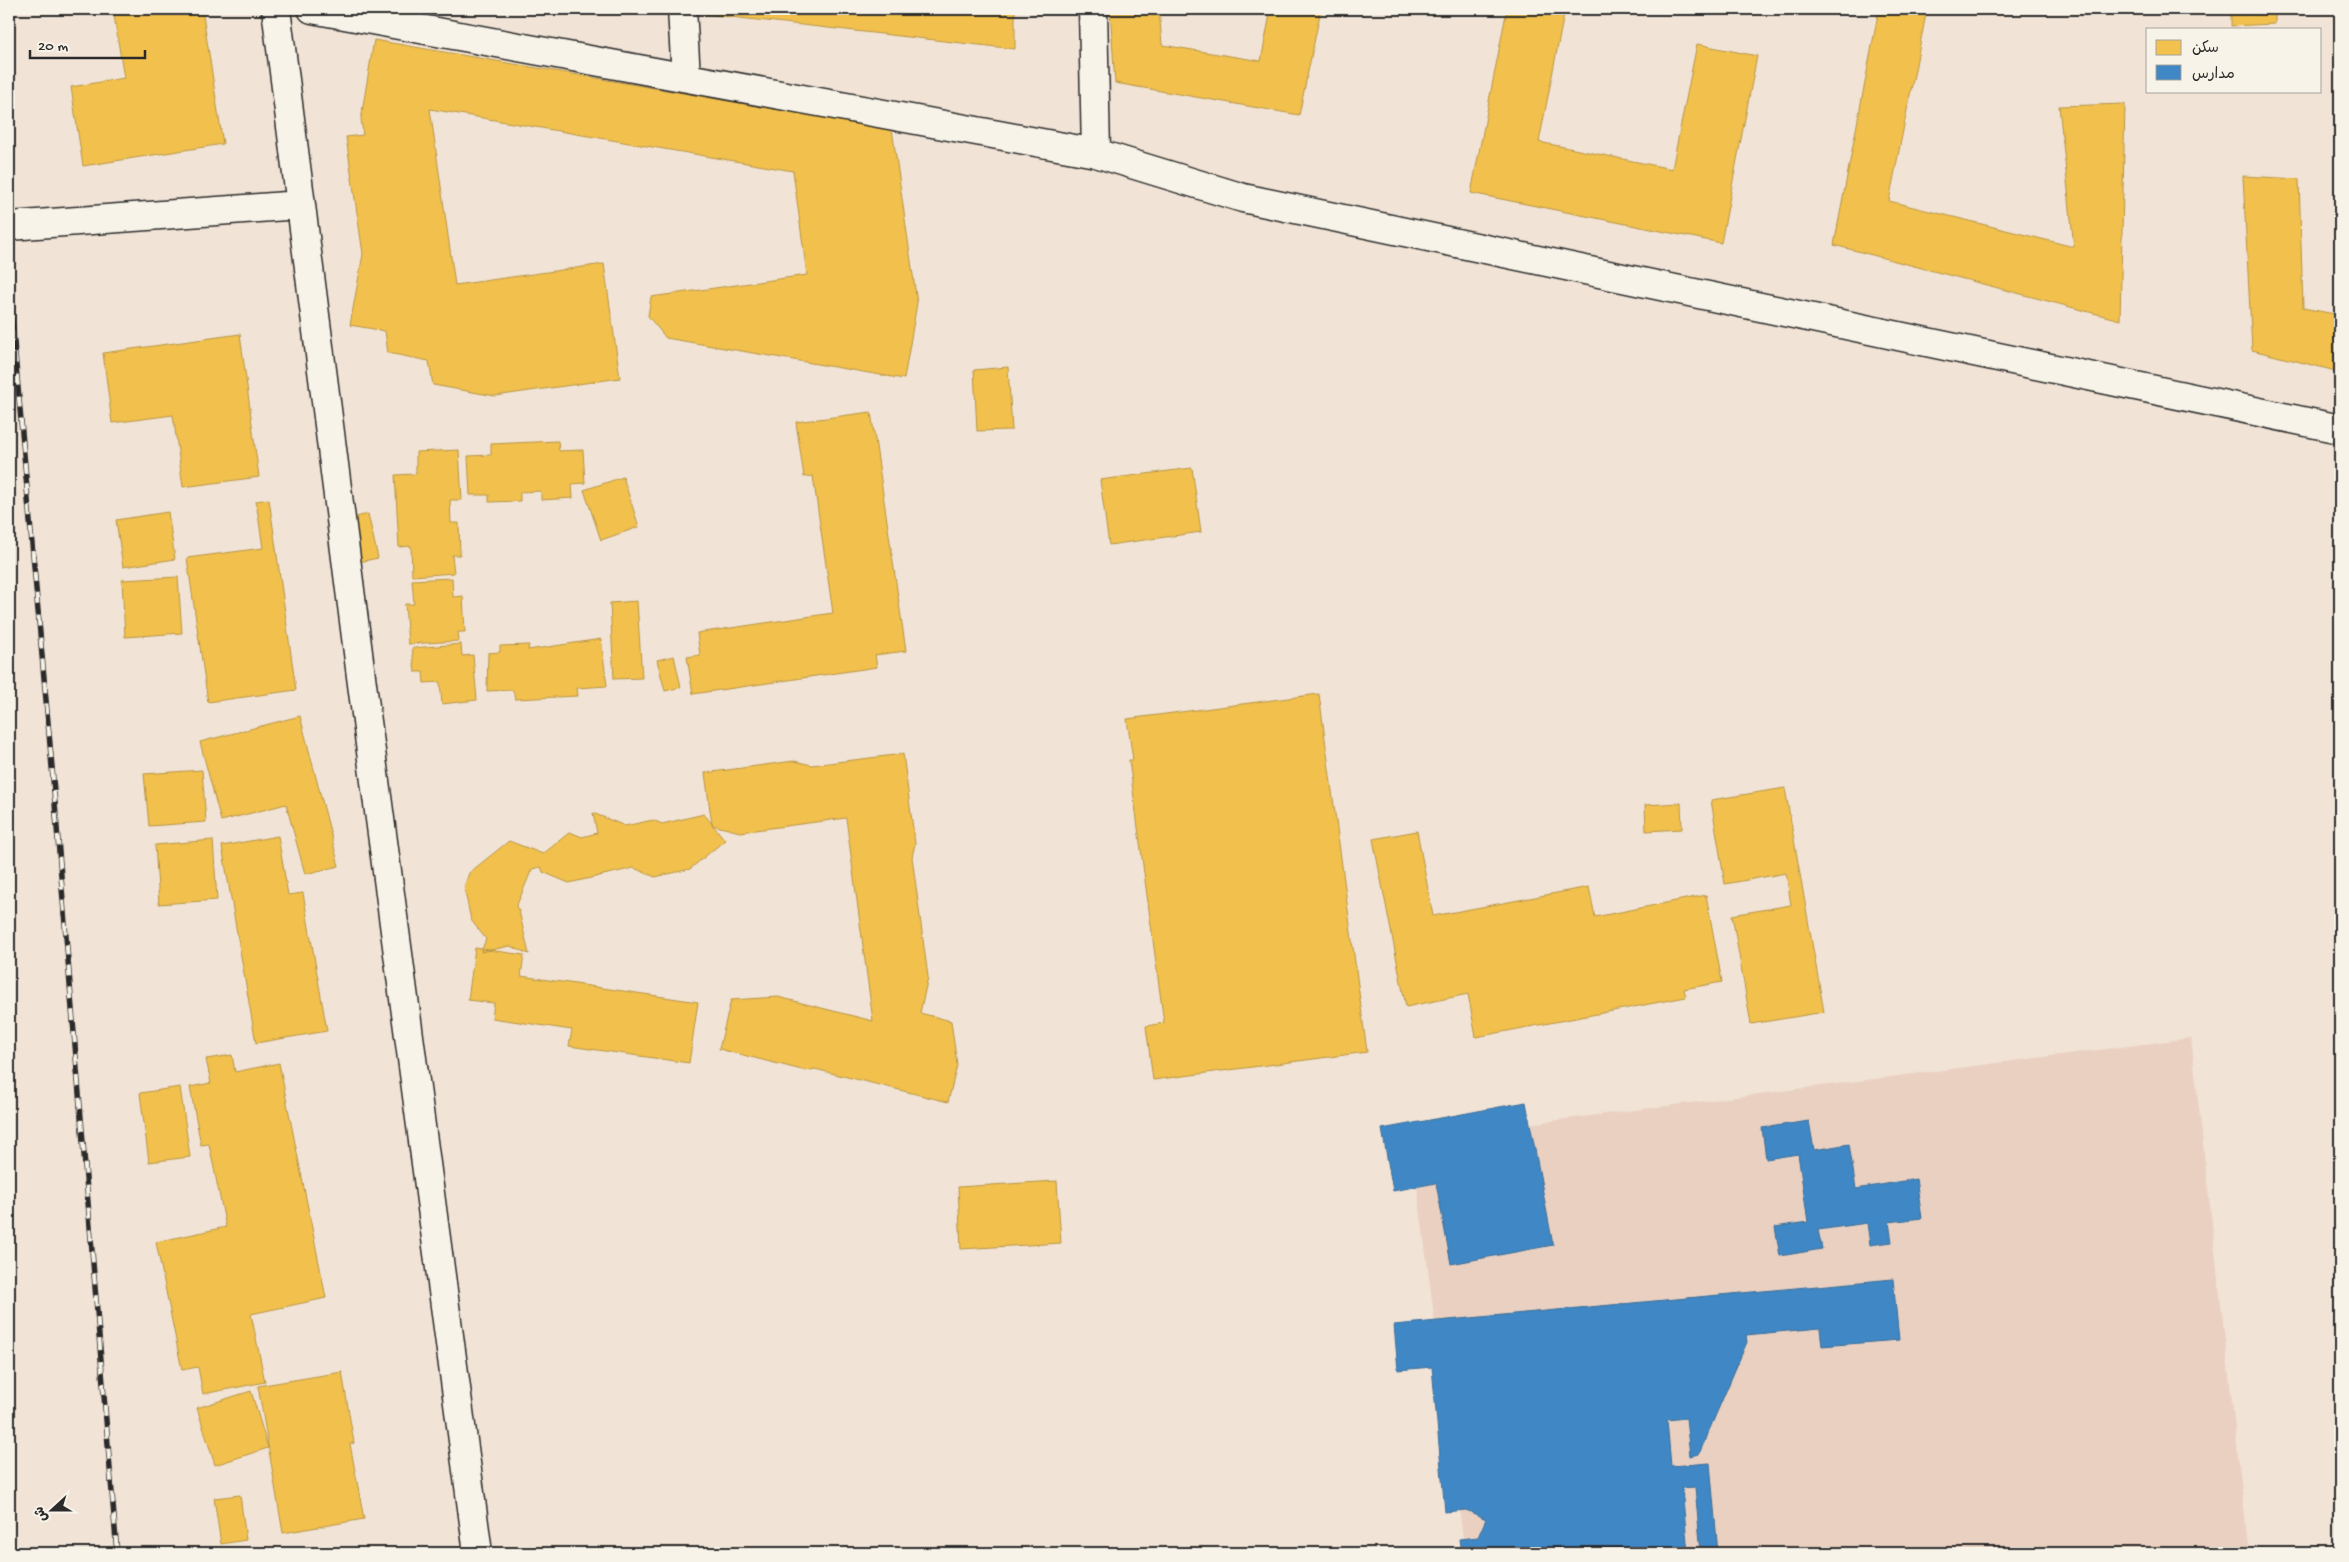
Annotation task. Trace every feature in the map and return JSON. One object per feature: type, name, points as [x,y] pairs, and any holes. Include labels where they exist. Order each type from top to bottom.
[{"type":"street","points":[[276,9],[300,205],[478,1553]]},
{"type":"street","points":[[312,9],[1096,153],[1243,198],[2340,429]]},
{"type":"street","points":[[682,9],[686,77]]},
{"type":"street","points":[[1093,9],[1096,153]]},
{"type":"street","points":[[9,226],[300,205]]},
{"type":"shaded area","points":[[2191,1038],[2249,1553],[1465,1553],[1411,1139]]},
{"type":"building: سكن","points":[[113,9],[202,9],[223,144],[83,166],[71,87],[124,78]]},
{"type":"building: سكن","points":[[695,9],[1015,9],[1015,49],[695,13]]},
{"type":"building: سكن","points":[[1110,9],[1159,9],[1162,45],[1261,61],[1271,9],[1321,9],[1299,115],[1115,83]]},
{"type":"building: سكن","points":[[1507,9],[1565,9],[1539,142],[1672,169],[1697,44],[1757,56],[1721,243],[1471,193]]},
{"type":"building: سكن","points":[[1879,9],[1927,9],[1889,201],[2074,247],[2059,106],[2125,104],[2120,320],[1834,245]]},
{"type":"building: سكن","points":[[2231,9],[2275,9],[2275,24],[2231,26]]},
{"type":"building: سكن","points":[[374,40],[892,129],[917,303],[904,379],[666,338],[648,316],[651,297],[807,275],[793,171],[430,109],[455,285],[604,264],[620,378],[495,396],[433,385],[429,361],[388,353],[385,331],[350,325],[363,254],[346,137],[363,135],[361,118]]},
{"type":"building: سكن","points":[[2243,176],[2299,179],[2303,308],[2340,315],[2340,372],[2252,350]]},
{"type":"building: سكن","points":[[240,334],[259,477],[183,487],[173,415],[112,423],[103,353]]},
{"type":"building: سكن","points":[[1008,367],[1012,430],[977,431],[974,370]]},
{"type":"building: سكن","points":[[871,412],[906,651],[875,655],[877,667],[693,694],[687,657],[700,655],[697,633],[833,613],[813,476],[804,477],[796,422]]},
{"type":"building: سكن","points":[[558,441],[559,451],[583,450],[585,483],[572,484],[573,498],[541,500],[541,491],[520,492],[520,501],[489,502],[489,495],[470,495],[468,456],[491,455],[491,444]]},
{"type":"building: سكن","points":[[459,450],[462,500],[450,500],[451,523],[459,523],[460,555],[452,555],[454,573],[412,576],[411,546],[399,547],[395,475],[416,474],[416,452]]},
{"type":"building: سكن","points":[[1192,468],[1201,532],[1109,545],[1100,480]]},
{"type":"building: سكن","points":[[623,477],[639,527],[601,540],[584,490]]},
{"type":"building: سكن","points":[[269,499],[296,690],[208,702],[187,558],[263,548],[256,501]]},
{"type":"building: سكن","points":[[168,512],[175,559],[123,567],[116,520]]},
{"type":"building: سكن","points":[[368,514],[378,558],[354,563],[344,520]]},
{"type":"building: سكن","points":[[178,577],[182,633],[125,637],[122,580]]},
{"type":"building: سكن","points":[[452,578],[453,597],[463,596],[465,632],[458,632],[459,641],[408,644],[405,604],[414,604],[412,580]]},
{"type":"building: سكن","points":[[637,601],[642,678],[614,679],[610,603]]},
{"type":"building: سكن","points":[[601,639],[607,686],[577,688],[578,696],[515,699],[513,690],[487,691],[488,653],[500,652],[500,646],[529,645],[528,650]]},
{"type":"building: سكن","points":[[461,644],[462,656],[473,655],[477,700],[442,704],[440,682],[424,683],[423,672],[415,672],[412,648]]},
{"type":"building: سكن","points":[[674,656],[681,687],[665,691],[657,660]]},
{"type":"building: سكن","points":[[1319,694],[1367,1052],[1153,1080],[1146,1026],[1164,1023],[1129,760],[1133,760],[1127,719]]},
{"type":"building: سكن","points":[[300,716],[339,866],[305,874],[286,804],[221,821],[200,742]]},
{"type":"building: سكن","points":[[903,754],[915,844],[912,857],[928,977],[920,1013],[951,1021],[957,1065],[948,1102],[815,1069],[806,1071],[719,1049],[731,1000],[778,997],[873,1021],[846,818],[740,832],[712,825],[705,773],[794,761],[812,765]]},
{"type":"building: سكن","points":[[202,770],[206,822],[149,826],[144,774]]},
{"type":"building: سكن","points":[[1785,788],[1824,1012],[1751,1024],[1732,915],[1791,905],[1786,873],[1725,884],[1711,800]]},
{"type":"building: سكن","points":[[1681,803],[1682,829],[1646,831],[1645,805]]},
{"type":"building: سكن","points":[[593,813],[625,826],[653,820],[662,824],[704,814],[725,840],[690,869],[655,877],[634,868],[569,883],[543,872],[541,867],[532,869],[516,907],[519,911],[529,954],[510,946],[481,952],[486,939],[471,920],[464,887],[469,873],[509,841],[543,854],[570,832],[582,837],[597,833]]},
{"type":"building: سكن","points":[[1417,831],[1433,916],[1589,887],[1595,917],[1706,895],[1722,982],[1684,989],[1686,997],[1476,1037],[1468,994],[1406,1007],[1373,839]]},
{"type":"building: سكن","points":[[278,836],[288,895],[303,893],[327,1031],[256,1043],[222,846]]},
{"type":"building: سكن","points":[[213,840],[217,900],[159,904],[155,845]]},
{"type":"building: سكن","points":[[475,948],[524,955],[521,976],[698,1002],[689,1063],[569,1046],[572,1030],[492,1018],[494,1003],[468,1000]]},
{"type":"building: سكن","points":[[232,1055],[235,1072],[279,1063],[326,1298],[251,1314],[265,1382],[203,1394],[198,1367],[182,1370],[156,1242],[226,1227],[209,1144],[201,1145],[190,1087],[211,1083],[206,1059]]},
{"type":"building: سكن","points":[[180,1087],[190,1157],[149,1162],[140,1093]]},
{"type":"building: سكن","points":[[1057,1181],[1061,1243],[961,1249],[958,1187]]},
{"type":"building: سكن","points":[[342,1372],[354,1443],[350,1444],[364,1519],[283,1533],[258,1386]]},
{"type":"building: سكن","points":[[251,1391],[268,1448],[215,1465],[197,1408]]},
{"type":"building: سكن","points":[[240,1495],[246,1540],[221,1544],[214,1498]]},
{"type":"building: مدارس","points":[[1526,1102],[1553,1245],[1451,1264],[1436,1183],[1393,1191],[1382,1129]]},
{"type":"building: مدارس","points":[[1809,1121],[1814,1150],[1849,1144],[1856,1189],[1916,1179],[1922,1218],[1889,1222],[1892,1242],[1870,1245],[1867,1223],[1818,1230],[1822,1249],[1780,1256],[1775,1227],[1808,1222],[1798,1154],[1766,1159],[1762,1128]]},
{"type":"building: مدارس","points":[[1893,1279],[1899,1340],[1822,1346],[1820,1328],[1746,1335],[1747,1342],[1699,1454],[1690,1456],[1686,1418],[1667,1420],[1671,1466],[1710,1463],[1718,1553],[1701,1553],[1695,1487],[1682,1488],[1688,1553],[1461,1553],[1459,1539],[1478,1537],[1486,1519],[1466,1510],[1445,1512],[1432,1367],[1398,1370],[1394,1325]]},
{"type":"railway","points":[[9,287],[52,767],[117,1553]]}]
